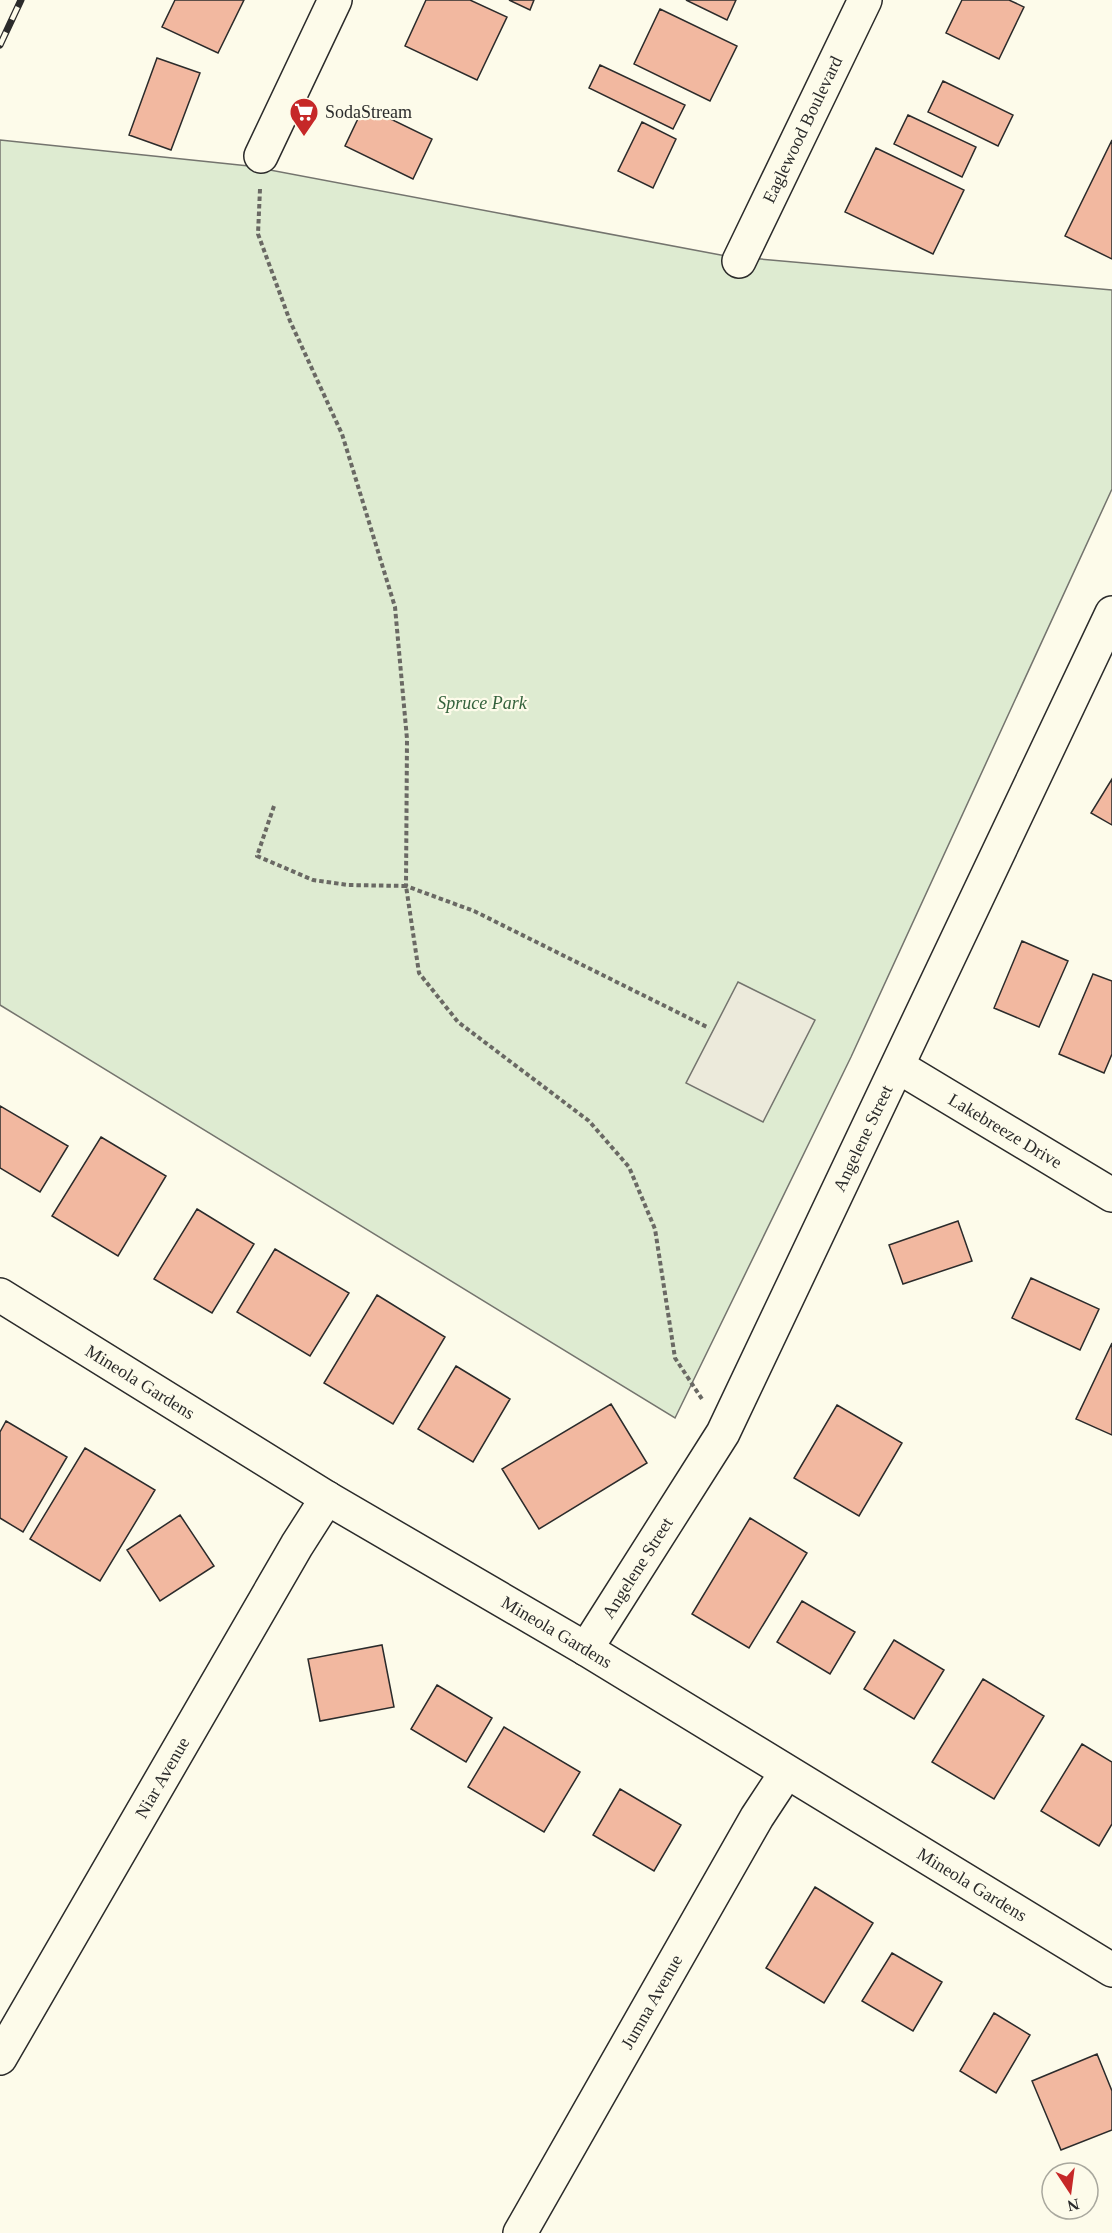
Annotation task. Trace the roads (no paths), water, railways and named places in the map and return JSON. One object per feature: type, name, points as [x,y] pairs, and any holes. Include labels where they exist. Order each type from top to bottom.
[{"type":"street","points":[[261,156],[335,0]]},
{"type":"street","name":"Eaglewood Boulevard","points":[[739,261],[865,0]]},
{"type":"street","name":"Angelene Street","points":[[586,1650],[723,1433],[899,1067],[1112,613]]},
{"type":"street","name":"Lakebreeze Drive","points":[[899,1067],[1112,1195]]},
{"type":"street","name":"Mineola Gardens","points":[[0,1295],[327,1498],[586,1650],[1112,1970]]},
{"type":"street","name":"Niar Avenue","points":[[0,2058],[291,1555],[327,1498]]},
{"type":"street","name":"Jumna Avenue","points":[[520,2233],[751,1827],[786,1773]]},
{"type":"railway","points":[[0,45],[21,0]]},
{"type":"place","name":"SodaStream","points":[[304,138]]},
{"type":"park label","name":"Spruce Park","points":[[482,703]]}]
